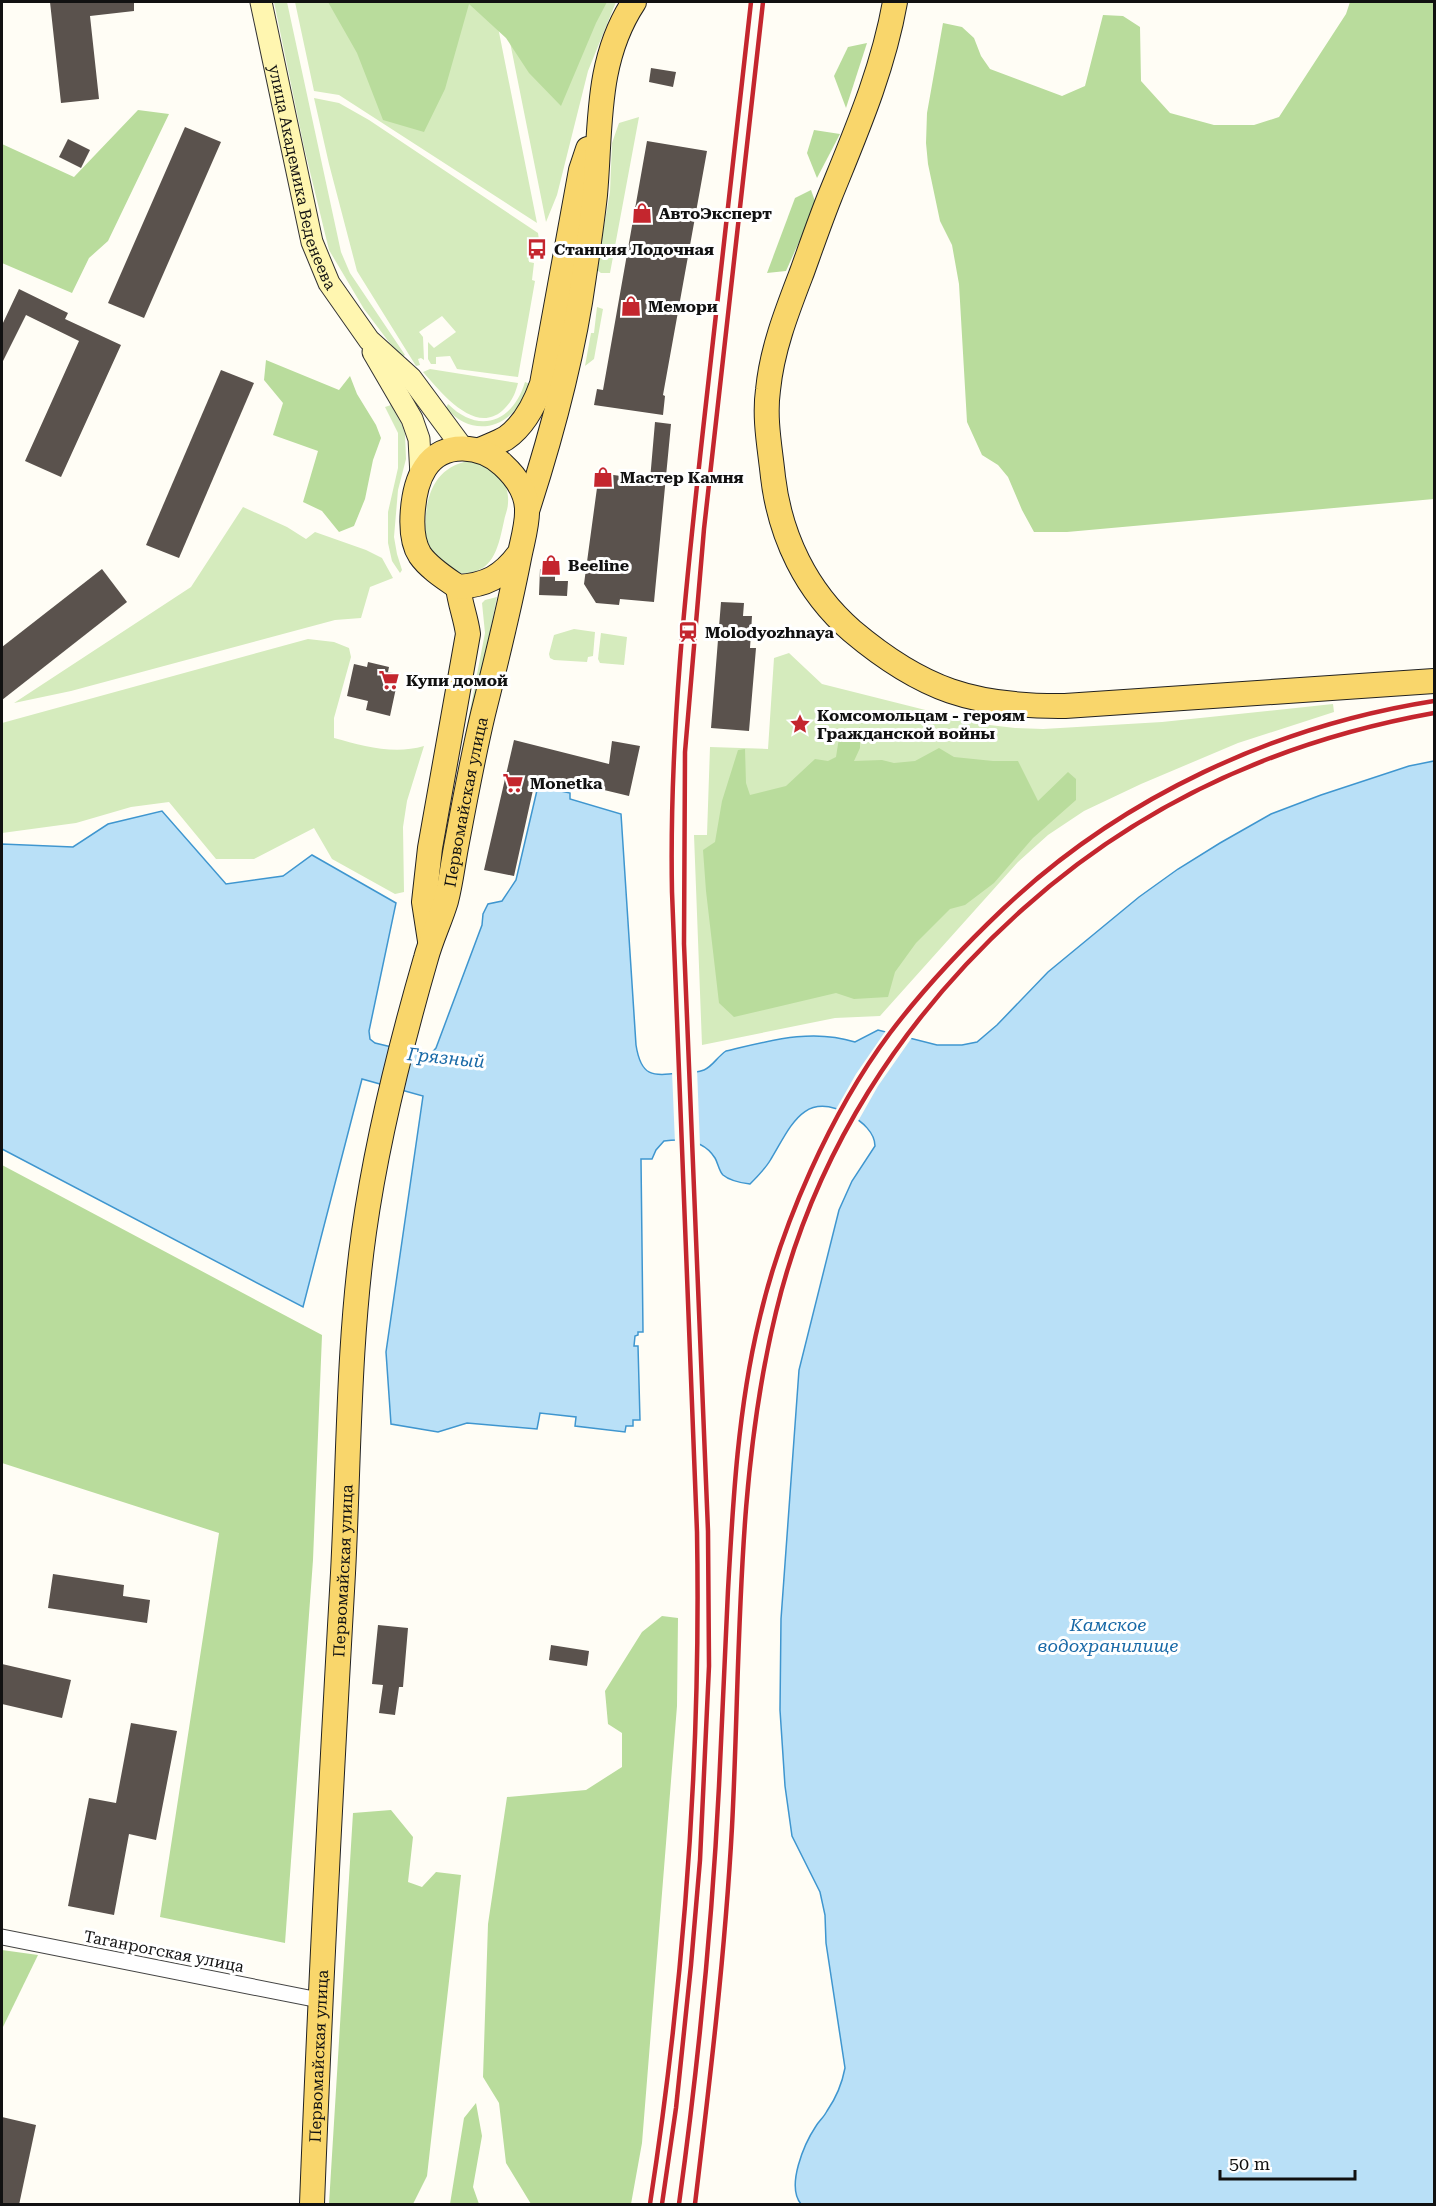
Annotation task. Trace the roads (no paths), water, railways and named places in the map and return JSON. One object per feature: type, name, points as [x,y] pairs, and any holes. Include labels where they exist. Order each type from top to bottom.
[{"type":"main road","points":[[598,121],[581,170],[542,384],[537,399],[519,426],[505,439],[436,457],[426,465],[421,476],[412,519],[417,550],[429,565],[458,587],[482,584],[508,569],[519,554],[527,510],[564,389],[584,279],[595,195],[598,121],[610,56],[616,36],[634,2]]},
{"type":"main road","points":[[895,2],[889,35],[876,79],[780,332],[771,364],[767,392],[767,419],[778,507],[790,546],[803,572],[824,604],[864,641],[924,682],[972,698],[1019,706],[1065,706],[1434,681]]},
{"type":"main road","points":[[471,449],[494,456],[517,481],[524,495],[527,510]]},
{"type":"main road","name":"Первомайская улица","points":[[312,2205],[319,2001],[344,1555],[351,1361],[364,1229],[376,1157],[408,1020],[450,882],[475,748],[513,591],[519,554]]},
{"type":"main road","name":"Первомайская улица","points":[[430,943],[424,902],[430,848],[468,634],[460,606],[458,587]]},
{"type":"street","name":"улица Академика Веденеева","points":[[261,2],[312,242],[329,283],[369,340]]},
{"type":"street","points":[[369,340],[411,378],[471,449]]},
{"type":"street","points":[[369,340],[371,349],[412,419],[419,439],[421,476]]},
{"type":"street","name":"Таганрогская улица","points":[[2,1937],[319,2001]]},
{"type":"water","name":"Камское водохранилище","points":[[1434,761],[1434,2204],[801,2204],[795,2187],[798,2165],[811,2134],[836,2096],[845,2068],[820,1892],[792,1836],[785,1786],[780,1710],[781,1619],[799,1370],[839,1210],[852,1181],[875,1146],[870,1132],[855,1118],[834,1108],[821,1106],[810,1109],[793,1124],[767,1166],[750,1184],[723,1175],[710,1152],[693,1142],[664,1141],[652,1159],[641,1159],[643,1332],[638,1332],[635,1336],[634,1346],[638,1346],[640,1420],[633,1420],[633,1426],[626,1426],[625,1432],[575,1426],[576,1417],[540,1413],[537,1429],[467,1423],[438,1432],[391,1424],[386,1352],[423,1096],[362,1079],[303,1307],[2,1149],[2,844],[73,847],[108,824],[162,811],[226,884],[283,876],[312,855],[396,903],[369,1031],[370,1039],[375,1043],[429,1056],[436,1048],[482,925],[483,914],[488,904],[502,901],[516,880],[538,786],[570,793],[570,799],[621,814],[636,1045],[641,1063],[645,1069],[655,1074],[692,1073],[707,1068],[726,1051],[758,1043],[806,1036],[839,1038],[855,1042],[878,1030],[937,1045],[962,1045],[977,1042],[997,1025],[1048,972],[1139,897],[1220,843],[1271,814],[1409,766]]},
{"type":"railway","points":[[650,2204],[672,2037],[688,1870],[698,1616],[697,1532],[672,892],[673,776],[680,661],[691,545],[751,2]]},
{"type":"railway","points":[[662,2204],[676,2108],[691,1965],[700,1860],[709,1666],[708,1531],[684,944],[685,752],[704,529],[763,2]]},
{"type":"railway","points":[[679,2204],[708,1943],[719,1786],[734,1489],[741,1421],[759,1321],[780,1247],[828,1134],[868,1064],[930,984],[1003,909],[1049,869],[1098,833],[1149,801],[1203,772],[1259,748],[1316,728],[1434,701]]},
{"type":"railway","points":[[695,2204],[729,1875],[742,1568],[753,1439],[776,1312],[793,1254],[814,1198],[839,1144],[868,1092],[902,1042],[939,995],[979,951],[1023,909],[1068,871],[1115,838],[1164,808],[1214,782],[1267,759],[1376,725],[1434,713]]},
{"type":"place","name":"АвтоЭксперт","points":[[642,213]]},
{"type":"place","name":"Станция Лодочная","points":[[537,249]]},
{"type":"place","name":"Мемори","points":[[631,306]]},
{"type":"place","name":"Мастер Камня","points":[[603,477]]},
{"type":"place","name":"Beeline","points":[[551,565]]},
{"type":"place","name":"Molodyozhnaya","points":[[688,632]]},
{"type":"place","name":"Купи домой","points":[[389,680]]},
{"type":"place","name":"Комсомольцам - героям Гражданской войны","points":[[800,724]]},
{"type":"place","name":"Monetka","points":[[513,783]]},
{"type":"water label","name":"Грязный","points":[[446,1058]]}]
